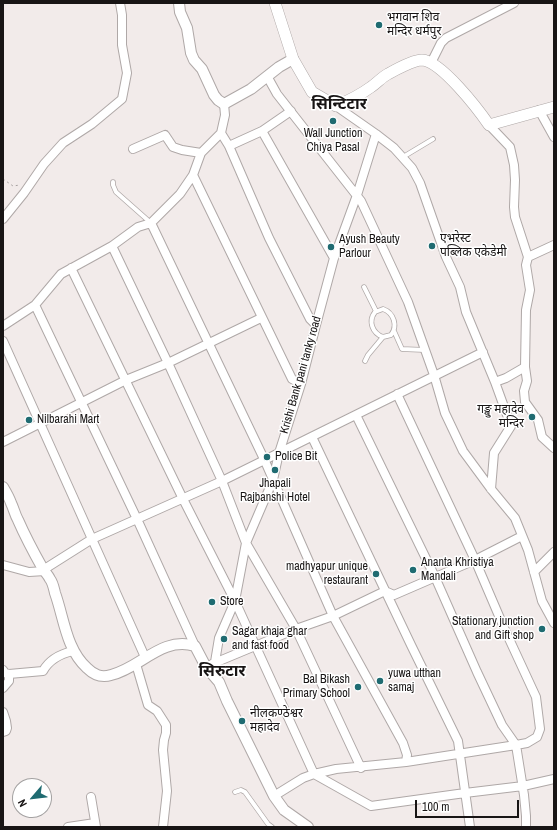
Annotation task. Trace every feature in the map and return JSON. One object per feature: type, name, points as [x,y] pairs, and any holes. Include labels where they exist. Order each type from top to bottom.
[{"type":"main road","points":[[275,3],[293,59],[312,92],[336,106],[372,87],[387,74],[418,60],[423,60],[431,63],[450,79],[470,99],[489,125],[554,107]]},
{"type":"street","points":[[3,219],[24,193],[44,164],[63,144],[92,124],[122,99],[127,73],[122,45],[122,14],[120,3]]},
{"type":"street","points":[[3,326],[35,305],[60,274],[112,246],[138,227],[151,224],[180,194],[193,175],[201,153],[220,133],[226,115],[224,104],[214,95],[202,69],[194,60],[191,53],[187,28],[180,12],[179,3]]},
{"type":"street","points":[[431,63],[441,43],[446,38],[514,3]]},
{"type":"street","points":[[224,104],[251,88],[279,67],[293,59]]},
{"type":"street","points":[[267,76],[277,94],[361,201],[408,302],[434,375],[445,413],[458,442],[491,489],[515,518],[528,550],[542,601],[554,624]]},
{"type":"street","points":[[336,106],[376,134],[403,157],[412,168],[420,183],[446,257],[460,287],[466,312],[495,382],[511,426],[494,453],[491,489]]},
{"type":"street","points":[[539,110],[554,137]]},
{"type":"street","points":[[230,146],[262,131],[291,111]]},
{"type":"street","points":[[489,125],[510,147],[514,164],[515,217],[528,257],[526,265],[530,290],[526,310],[525,367],[528,381],[524,390],[525,402],[538,420],[542,437],[554,448]]},
{"type":"street","points":[[262,131],[334,258]]},
{"type":"street","points":[[220,133],[230,146],[269,238],[310,319],[316,325]]},
{"type":"street","name":"Krishi Bank pani tanky road","points":[[210,665],[219,638],[235,601],[246,543],[273,480],[279,453],[301,384],[334,258],[357,195],[376,134]]},
{"type":"street","points":[[133,149],[165,135],[173,147],[201,153]]},
{"type":"street","points":[[193,175],[261,318],[277,346],[292,379],[301,384]]},
{"type":"street","points":[[151,224],[264,459],[333,616],[403,743],[407,755],[406,762]]},
{"type":"street","points":[[528,257],[554,245]]},
{"type":"street","points":[[112,246],[222,481],[246,543],[296,629],[361,768]]},
{"type":"street","points":[[71,268],[235,601],[314,774],[371,806],[523,786],[554,779]]},
{"type":"street","points":[[35,305],[137,519],[195,646],[210,665],[219,682],[227,702],[274,796],[284,810],[308,827]]},
{"type":"street","points":[[3,442],[82,404],[126,380],[168,363],[261,318]]},
{"type":"street","points":[[3,341],[145,657]]},
{"type":"street","points":[[3,565],[29,572],[44,571],[92,539],[222,481],[483,352]]},
{"type":"street","points":[[495,382],[506,378],[525,367]]},
{"type":"street","points":[[274,796],[303,778],[314,774],[336,769],[361,768],[406,762],[527,743],[537,737],[540,729],[536,697],[475,560],[397,394]]},
{"type":"street","points":[[356,415],[436,577],[477,672],[502,725],[516,745],[523,786],[526,827]]},
{"type":"street","points":[[312,437],[410,645],[458,741],[470,827]]},
{"type":"street","points":[[3,487],[44,571],[50,579],[73,651],[82,664],[95,675],[106,677],[117,674],[136,664],[145,657],[169,646],[185,644],[195,646]]},
{"type":"street","points":[[210,665],[296,629],[333,616],[385,591],[394,595],[475,560],[522,536]]},
{"type":"street","points":[[534,572],[554,552]]},
{"type":"street","points":[[3,688],[9,681],[6,672],[43,671],[47,664],[52,660],[73,651]]},
{"type":"street","points":[[136,664],[148,704],[157,711],[166,725],[166,733],[162,750],[168,791],[163,827]]},
{"type":"street","points":[[3,712],[7,728],[6,731],[3,732]]},
{"type":"street","points":[[68,827],[95,825],[90,798]]},
{"type":"lane","points":[[403,157],[433,139]]},
{"type":"lane","points":[[114,182],[113,185],[116,192],[151,224]]},
{"type":"lane","points":[[364,287],[376,311]]},
{"type":"lane","points":[[383,337],[376,333],[371,323],[372,315],[376,311],[383,309],[391,314],[395,322],[394,331],[402,349],[425,350]]},
{"type":"lane","points":[[365,361],[383,337],[391,335],[394,331]]},
{"type":"lane","points":[[235,792],[241,790],[245,792],[268,824],[272,827]]},
{"type":"path","points":[[3,179],[13,186],[24,183],[24,193]]},
{"type":"place","name":"भगवान शिव मन्दिर धर्मपुर","points":[[379,25]]},
{"type":"place","name":"Wall Junction Chiya Pasal","points":[[333,121]]},
{"type":"place","name":"एभरेस्ट पब्लिक एकेडेमी","points":[[432,246]]},
{"type":"place","name":"Ayush Beauty Parlour","points":[[331,247]]},
{"type":"place","name":"गङ्खु महादेव मन्दिर","points":[[532,417]]},
{"type":"place","name":"Nilbarahi Mart","points":[[29,420]]},
{"type":"place","name":"Police Bit","points":[[267,457]]},
{"type":"place","name":"Jhapali Rajbanshi Hotel","points":[[275,470]]},
{"type":"place","name":"Ananta Khristiya Mandali","points":[[413,570]]},
{"type":"place","name":"madhyapur unique restaurant","points":[[376,574]]},
{"type":"place","name":"Store","points":[[212,602]]},
{"type":"place","name":"Stationary junction and Gift shop","points":[[542,629]]},
{"type":"place","name":"Sagar khaja ghar and fast food","points":[[224,639]]},
{"type":"place","name":"yuwa utthan samaj","points":[[380,681]]},
{"type":"place","name":"Bal Bikash Primary School","points":[[358,687]]},
{"type":"place","name":"नीलकण्ठेश्वर महादेव","points":[[242,721]]},
{"type":"district","name":"सिन्टिटार","points":[[339,105]]},
{"type":"district","name":"सिरुटार","points":[[222,672]]}]
